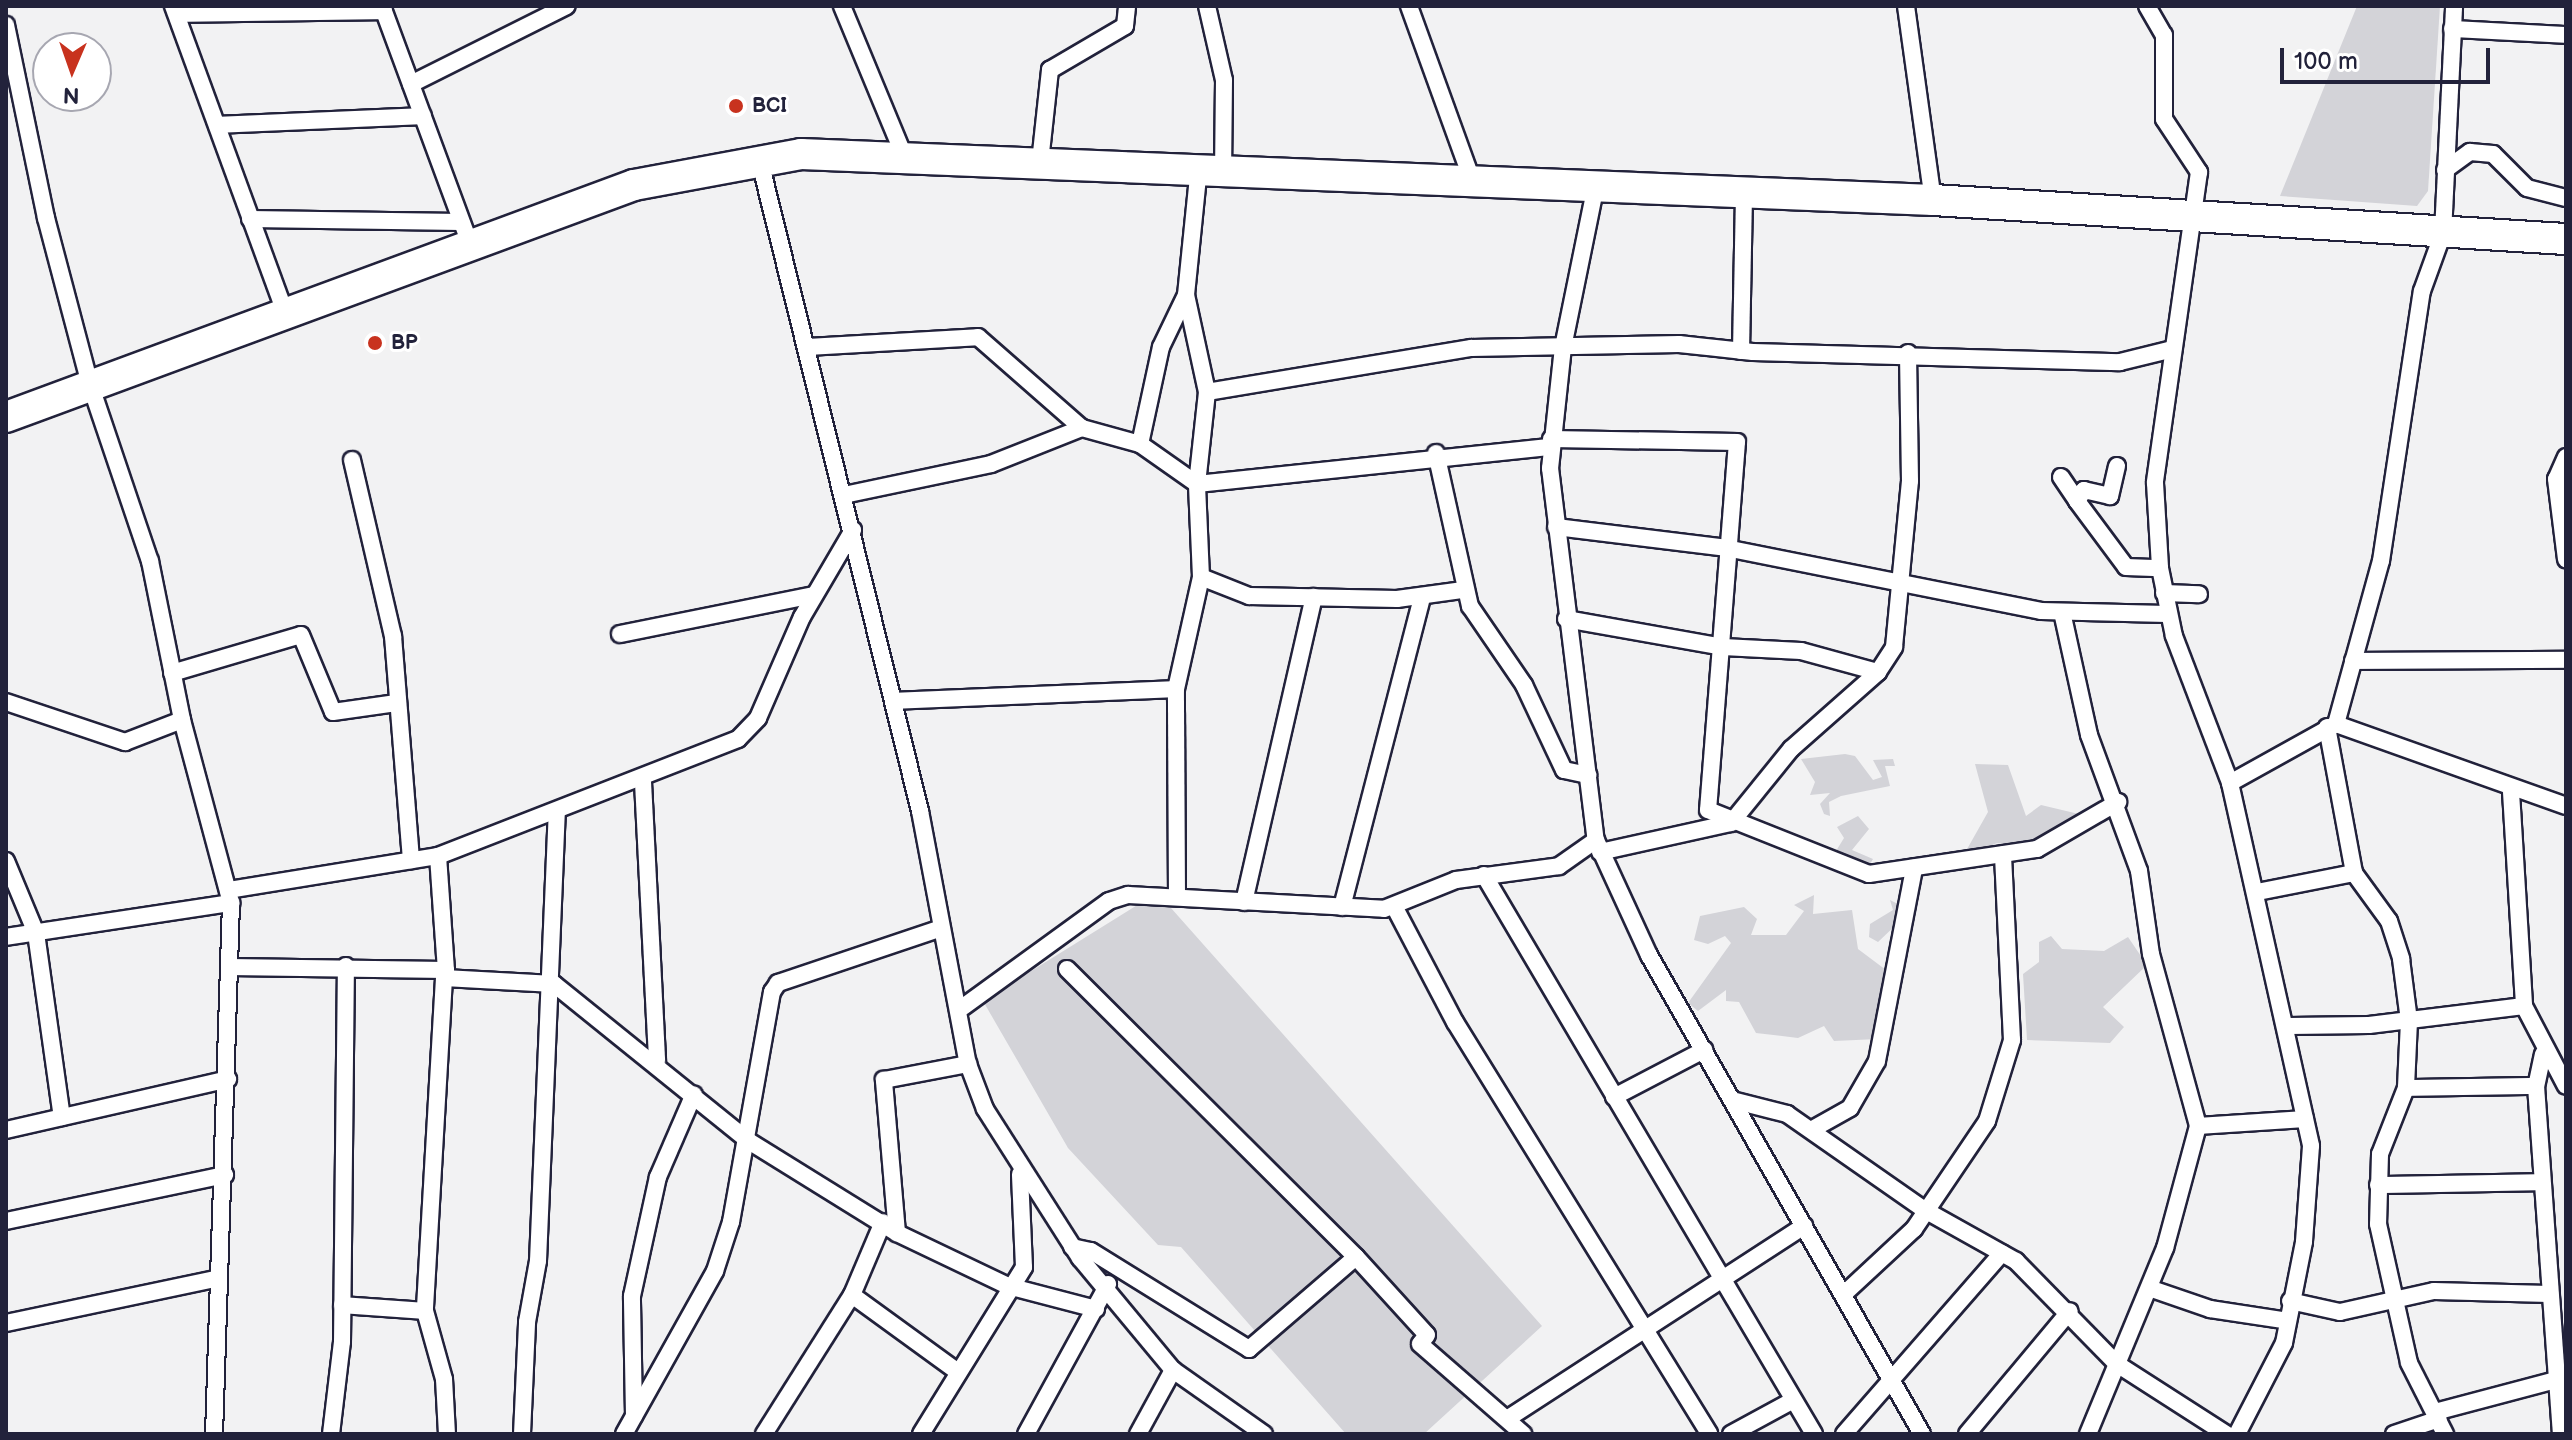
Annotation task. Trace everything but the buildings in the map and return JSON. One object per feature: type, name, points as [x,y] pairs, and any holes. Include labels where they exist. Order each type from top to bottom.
[{"type":"highway","points":[[6,417],[285,312],[466,233],[634,185],[759,158],[904,156],[1595,190],[1744,192],[1933,200],[2191,220],[2566,239]]},
{"type":"street","points":[[411,84],[567,6]]},
{"type":"street","points":[[842,6],[904,156]]},
{"type":"street","points":[[1040,162],[1050,70],[1125,26],[1127,6]]},
{"type":"street","points":[[1140,444],[1161,347],[1186,295],[1211,169],[1224,80],[1207,6]]},
{"type":"street","points":[[1409,6],[1473,183]]},
{"type":"street","points":[[1906,6],[1933,200]]},
{"type":"street","points":[[2147,6],[2164,35],[2164,119],[2199,172],[2155,483],[2160,568],[2167,614],[2230,783],[2257,892],[2289,1026],[2305,1119],[2310,1189],[2275,1369],[2237,1434]]},
{"type":"street","points":[[2440,1422],[2409,1363],[2394,1296],[2378,1185],[2388,1124],[2406,1088],[2409,1021],[2396,938],[2354,873],[2331,725],[2381,561],[2422,291],[2443,233],[2454,6]]},
{"type":"street","points":[[250,219],[466,233],[383,8],[175,10],[250,219],[285,312]]},
{"type":"street","points":[[6,25],[90,384],[144,537],[182,720],[229,897],[228,1079],[225,1175],[215,1279],[214,1434]]},
{"type":"street","points":[[2452,29],[2566,35]]},
{"type":"street","points":[[217,125],[423,116]]},
{"type":"street","points":[[2445,170],[2470,152],[2493,154],[2527,188],[2566,198]]},
{"type":"street","points":[[759,158],[893,701],[941,928],[963,1007],[968,1064],[995,1133],[1072,1247],[1108,1284],[1173,1370],[1263,1434]]},
{"type":"street","points":[[1595,190],[1563,347],[1551,443],[1566,619],[1598,846],[1704,1050],[1893,1374],[1922,1434]]},
{"type":"street","points":[[1741,351],[1744,192]]},
{"type":"street","points":[[1177,897],[1176,689],[1201,577],[1197,484],[1207,392],[1186,295]]},
{"type":"street","points":[[807,347],[978,337],[1082,428],[1140,444],[1197,484],[1436,453],[1551,443],[1737,442],[1726,548],[1723,647],[1708,810],[1731,823],[1845,869],[1914,868],[2055,843],[2118,802]]},
{"type":"street","points":[[1207,392],[1458,349],[1679,344],[1741,351],[1908,353],[2120,362],[2173,349]]},
{"type":"street","points":[[963,1007],[1109,901],[1177,897],[1342,907],[1394,906],[1484,875],[1543,871],[1598,846],[1731,823],[1791,749],[1878,672],[1894,647],[1905,580],[1908,353]]},
{"type":"street","points":[[844,495],[991,464],[1082,428]]},
{"type":"street","points":[[1436,453],[1463,590],[1529,693],[1564,770],[1588,775]]},
{"type":"street","points":[[2566,457],[2556,479],[2566,559]]},
{"type":"street","points":[[352,460],[393,636],[411,860]]},
{"type":"street","points":[[2077,501],[2084,490],[2110,496],[2117,466]]},
{"type":"street","points":[[2061,477],[2126,567],[2160,568]]},
{"type":"street","points":[[1556,527],[1726,548],[2062,612],[2167,614]]},
{"type":"street","points":[[6,937],[438,856],[643,782],[750,731],[813,595],[853,530]]},
{"type":"street","points":[[1201,577],[1229,593],[1422,598],[1463,590]]},
{"type":"street","points":[[2164,593],[2199,594]]},
{"type":"street","points":[[620,634],[813,595]]},
{"type":"street","points":[[1244,902],[1314,597]]},
{"type":"street","points":[[1342,907],[1422,598]]},
{"type":"street","points":[[2062,612],[2089,735],[2118,802],[2198,1126],[2149,1288],[2088,1434]]},
{"type":"street","points":[[1566,619],[1723,647],[1801,651],[1878,672]]},
{"type":"street","points":[[172,673],[301,635],[333,712],[396,703]]},
{"type":"street","points":[[2353,661],[2566,660]]},
{"type":"street","points":[[893,701],[1176,689]]},
{"type":"street","points":[[6,702],[125,742],[182,720]]},
{"type":"street","points":[[2230,783],[2331,725]]},
{"type":"street","points":[[2331,725],[2511,792],[2566,806]]},
{"type":"street","points":[[643,782],[657,1061]]},
{"type":"street","points":[[2511,792],[2524,1006],[2543,1054],[2566,1086]]},
{"type":"street","points":[[522,1434],[554,984],[557,813]]},
{"type":"street","points":[[1844,1294],[1914,1229],[1923,1209],[1987,1121],[2012,1040],[2003,854]]},
{"type":"street","points":[[438,856],[445,974],[425,1311],[444,1379],[447,1434]]},
{"type":"street","points":[[6,861],[36,933],[62,1117]]},
{"type":"street","points":[[1811,1130],[1850,1108],[1877,1061],[1914,868]]},
{"type":"street","points":[[2257,892],[2354,873]]},
{"type":"street","points":[[1484,875],[1724,1278],[1790,1402],[1814,1434]]},
{"type":"street","points":[[1394,906],[1450,1014],[1533,1139],[1642,1332],[1709,1434]]},
{"type":"street","points":[[624,1434],[715,1271],[747,1140],[778,983],[941,928]]},
{"type":"street","points":[[229,967],[346,966],[554,984],[657,1061],[747,1140],[897,1233],[1008,1286],[1096,1309]]},
{"type":"street","points":[[331,1434],[342,1305],[346,966]]},
{"type":"street","points":[[1067,969],[1356,1257],[1427,1335],[1420,1344],[1510,1417],[1523,1434]]},
{"type":"street","points":[[2289,1026],[2409,1021],[2524,1006]]},
{"type":"street","points":[[1614,1097],[1704,1050]]},
{"type":"street","points":[[2543,1054],[2536,1086],[2549,1294],[2560,1329],[2556,1380],[2561,1434]]},
{"type":"street","points":[[897,1233],[884,1080],[968,1064]]},
{"type":"street","points":[[6,1130],[228,1079]]},
{"type":"street","points":[[2406,1088],[2536,1086]]},
{"type":"street","points":[[634,1418],[632,1296],[658,1177],[694,1094]]},
{"type":"street","points":[[1732,1100],[1770,1107],[1811,1130],[1923,1209],[2002,1253],[2070,1311],[2117,1364],[2226,1434]]},
{"type":"street","points":[[2198,1126],[2305,1119]]},
{"type":"street","points":[[921,1434],[1026,1254],[1020,1170]]},
{"type":"street","points":[[6,1221],[225,1175]]},
{"type":"street","points":[[2378,1185],[2542,1182]]},
{"type":"street","points":[[764,1434],[852,1295],[883,1222]]},
{"type":"street","points":[[1510,1417],[1804,1226]]},
{"type":"street","points":[[1072,1247],[1091,1251],[1249,1349],[1356,1257]]},
{"type":"street","points":[[1844,1434],[1893,1374],[2002,1253]]},
{"type":"street","points":[[6,1323],[215,1279]]},
{"type":"street","points":[[1026,1434],[1108,1284]]},
{"type":"street","points":[[2149,1288],[2210,1309],[2283,1320]]},
{"type":"street","points":[[2290,1301],[2340,1312],[2394,1296],[2549,1294]]},
{"type":"street","points":[[852,1295],[958,1372]]},
{"type":"street","points":[[342,1305],[425,1311]]},
{"type":"street","points":[[1967,1434],[2070,1311]]},
{"type":"street","points":[[1138,1434],[1173,1370]]},
{"type":"street","points":[[2394,1434],[2440,1422],[2556,1380]]},
{"type":"street","points":[[1731,1434],[1790,1402]]},
{"type":"shaded area","points":[[2357,6],[2440,6],[2428,191],[2417,206],[2280,196]]},
{"type":"shaded area","points":[[1845,754],[1855,756],[1873,780],[1882,777],[1873,760],[1893,759],[1895,766],[1885,766],[1890,786],[1841,796],[1829,802],[1830,816],[1824,814],[1820,804],[1830,793],[1810,795],[1815,782],[1801,759]]},
{"type":"shaded area","points":[[1975,764],[2008,765],[2026,816],[2041,805],[2083,815],[2028,848],[1997,843],[1962,858],[1988,812]]},
{"type":"shaded area","points":[[1858,816],[1869,829],[1852,850],[1873,859],[1867,869],[1836,851],[1844,838],[1837,827]]},
{"type":"shaded area","points":[[1814,895],[1813,914],[1852,910],[1858,949],[1886,970],[1878,1039],[1834,1041],[1824,1026],[1798,1038],[1756,1033],[1739,1002],[1726,1001],[1726,990],[1698,1011],[1688,1003],[1731,943],[1725,936],[1708,944],[1694,940],[1700,916],[1744,907],[1757,919],[1751,935],[1786,935],[1804,911],[1794,905]]},
{"type":"shaded area","points":[[1147,899],[1171,908],[1542,1326],[1424,1434],[1346,1434],[1181,1247],[1158,1245],[1068,1148],[983,1001]]},
{"type":"shaded area","points":[[1890,900],[1900,905],[1898,923],[1878,942],[1869,937],[1870,924],[1893,910]]},
{"type":"shaded area","points":[[2051,936],[2062,949],[2104,951],[2128,937],[2147,965],[2103,1007],[2124,1027],[2110,1043],[2027,1040],[2023,974],[2039,962],[2039,942]]},
{"type":"place","name":"BCI","points":[[736,106]]},
{"type":"place","name":"BP","points":[[375,343]]}]
